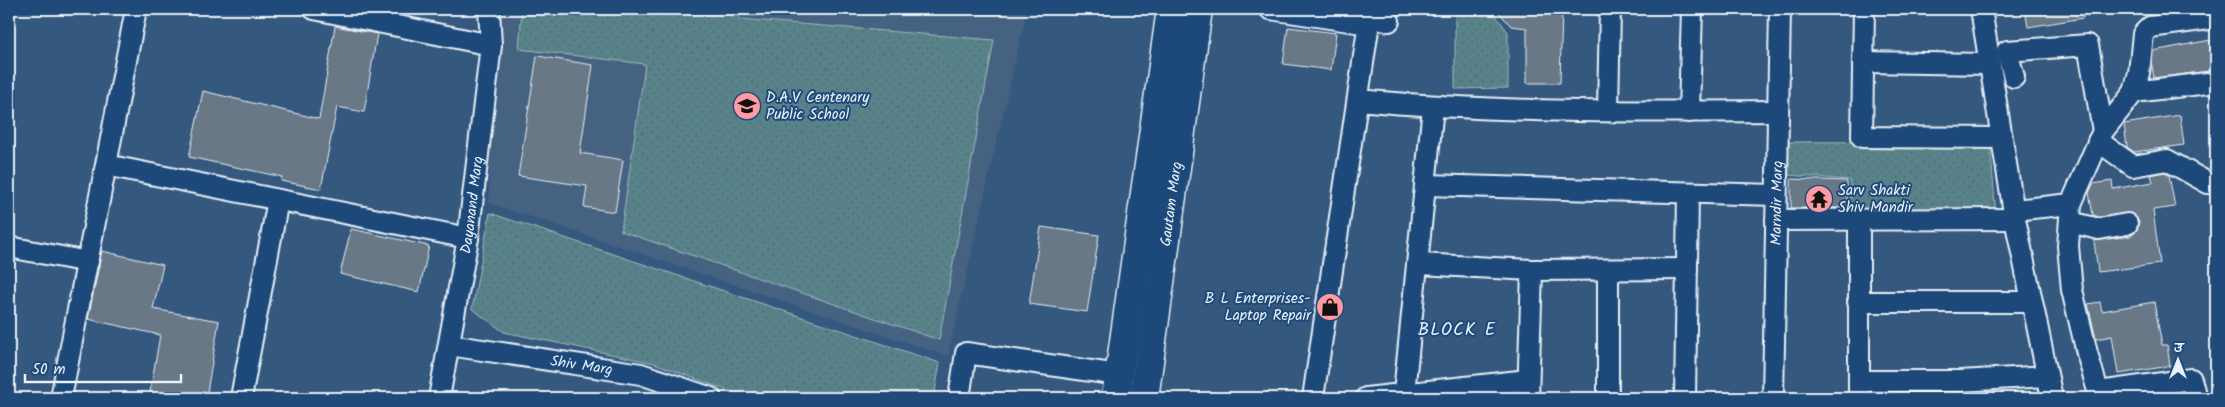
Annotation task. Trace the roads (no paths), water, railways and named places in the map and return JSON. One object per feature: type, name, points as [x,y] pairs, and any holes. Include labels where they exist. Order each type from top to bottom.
[{"type":"street","points":[[61,398],[136,9]]},
{"type":"street","points":[[314,9],[491,45]]},
{"type":"street","name":"Dayanand Marg","points":[[439,398],[468,238],[491,45],[489,9]]},
{"type":"street","name":"Gautam Marg","points":[[1118,387],[1171,9]]},
{"type":"street","name":"Gautam Marg","points":[[1144,398],[1198,9]]},
{"type":"street","points":[[1270,9],[1375,18],[1358,100],[1313,398]]},
{"type":"street","points":[[1608,110],[1610,9]]},
{"type":"street","points":[[1689,112],[1692,9]]},
{"type":"street","name":"Marndir Marg","points":[[1773,398],[1780,9]]},
{"type":"street","points":[[1864,9],[1862,137],[2001,138]]},
{"type":"street","points":[[1981,9],[1988,64],[2001,138],[2031,302],[2052,398]]},
{"type":"street","points":[[2196,398],[2191,379],[2100,395],[2086,353],[2072,290],[2068,246],[2070,213],[2100,136],[2134,92],[2143,34],[2150,27],[2216,18]]},
{"type":"street","points":[[2014,77],[2007,51],[2088,45],[2100,136],[2133,166],[2167,160],[2208,183]]},
{"type":"street","points":[[1863,62],[1988,64]]},
{"type":"street","points":[[2134,92],[2216,82]]},
{"type":"street","points":[[1358,100],[1434,107],[1689,112],[1778,111]]},
{"type":"street","points":[[1404,393],[1434,107]]},
{"type":"street","points":[[106,165],[468,238]]},
{"type":"street","points":[[1425,186],[1776,195]]},
{"type":"street","points":[[1684,398],[1688,194]]},
{"type":"street","points":[[241,398],[278,200]]},
{"type":"street","points":[[1776,220],[1859,221],[2070,213],[2099,229],[2127,224]]},
{"type":"street","points":[[1859,221],[1859,390],[1962,390],[2047,376]]},
{"type":"street","points":[[9,247],[88,262]]},
{"type":"street","points":[[1418,264],[1532,270],[1687,268]]},
{"type":"street","points":[[1366,398],[1404,393],[1528,389],[1532,270]]},
{"type":"street","points":[[1608,270],[1608,398]]},
{"type":"street","points":[[1858,302],[2031,302]]},
{"type":"street","name":"Shiv Marg","points":[[449,345],[641,374],[711,398]]},
{"type":"street","points":[[958,398],[966,353],[1118,387]]},
{"type":"place","name":"D.A.V Centenary Public School","points":[[747,106]]},
{"type":"place","name":"Sarv Shakti Shiv Mandir","points":[[1819,199]]},
{"type":"place","name":"B L Enterprises- Laptop Repair","points":[[1330,307]]},
{"type":"district","name":"BLOCK E","points":[[1457,329]]}]
